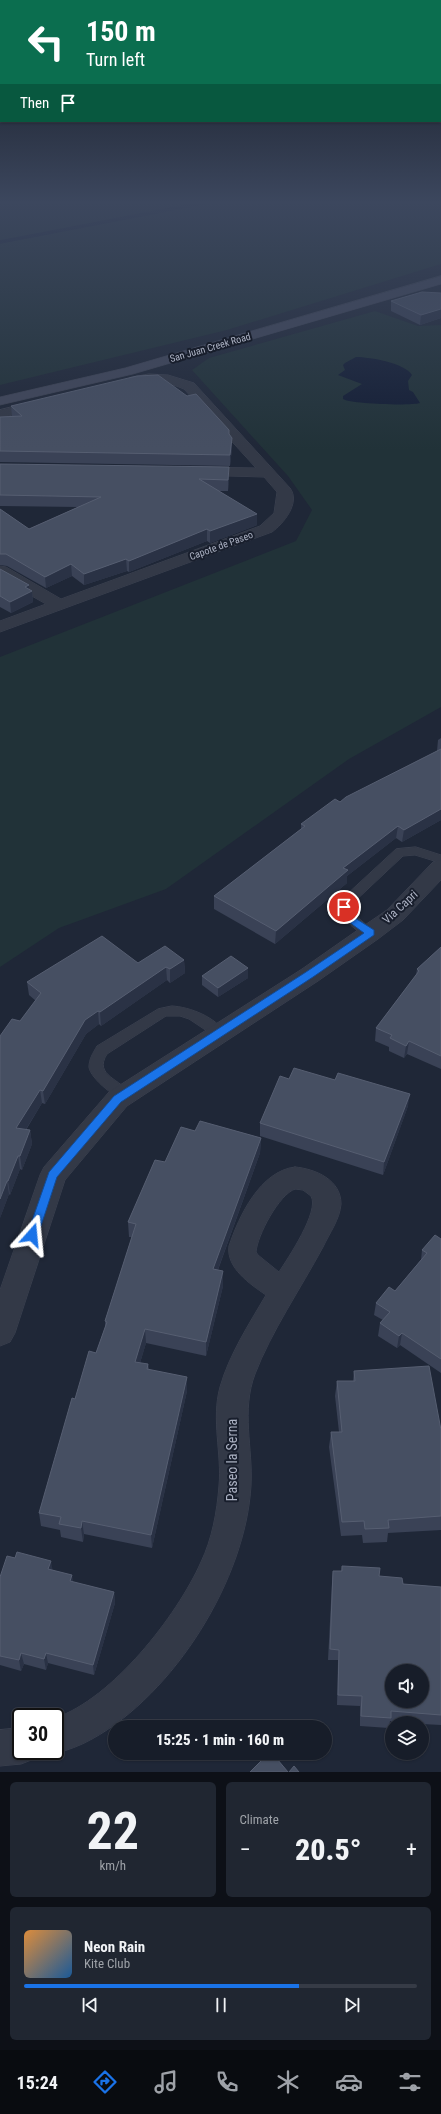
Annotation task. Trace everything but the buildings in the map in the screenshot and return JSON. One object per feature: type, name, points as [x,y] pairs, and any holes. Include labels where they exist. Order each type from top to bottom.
[{"type":"main road","name":"San Juan Creek Road","points":[[0,401],[128,371],[425,285]]},
{"type":"street","name":"Capote de Paseo","points":[[0,414],[153,378],[173,378],[189,386],[285,490],[284,506],[280,519],[266,529],[0,627]]},
{"type":"street","points":[[182,471],[270,473]]},
{"type":"street","points":[[0,571],[60,605]]},
{"type":"street","name":"Via Capri","points":[[0,1333],[53,1175],[118,1099],[310,975],[370,933],[395,915],[441,867]]},
{"type":"street","name":"Paseo la Serna","points":[[64,1732],[80,1726],[101,1713],[152,1666],[197,1608],[211,1581],[231,1514],[235,1486],[233,1394],[248,1357],[284,1292]]},
{"type":"street","points":[[0,1748],[12,1747]]},
{"type":"lane","points":[[370,933],[352,920],[347,914],[344,907],[348,900],[400,852],[416,851],[441,859]]},
{"type":"lane","points":[[124,1095],[103,1078],[96,1069],[96,1060],[102,1050],[163,1012],[173,1010],[195,1014],[219,1034]]},
{"type":"shaded area","points":[[0,285],[374,285],[227,330],[0,385]]},
{"type":"shaded area","points":[[375,311],[418,326],[441,325],[441,707],[349,759],[166,889],[59,928],[0,967],[0,657],[296,541],[312,510],[288,476],[192,370],[209,358]]},
{"type":"water","points":[[356,357],[370,358],[395,364],[408,371],[412,375],[408,381],[409,390],[413,392],[420,403],[381,404],[348,401],[343,399],[343,396],[362,384],[338,375],[345,370],[343,365],[345,363]]},
{"type":"route","points":[[32,1235],[53,1175],[118,1099],[310,975],[370,933],[352,920],[344,907]]}]
